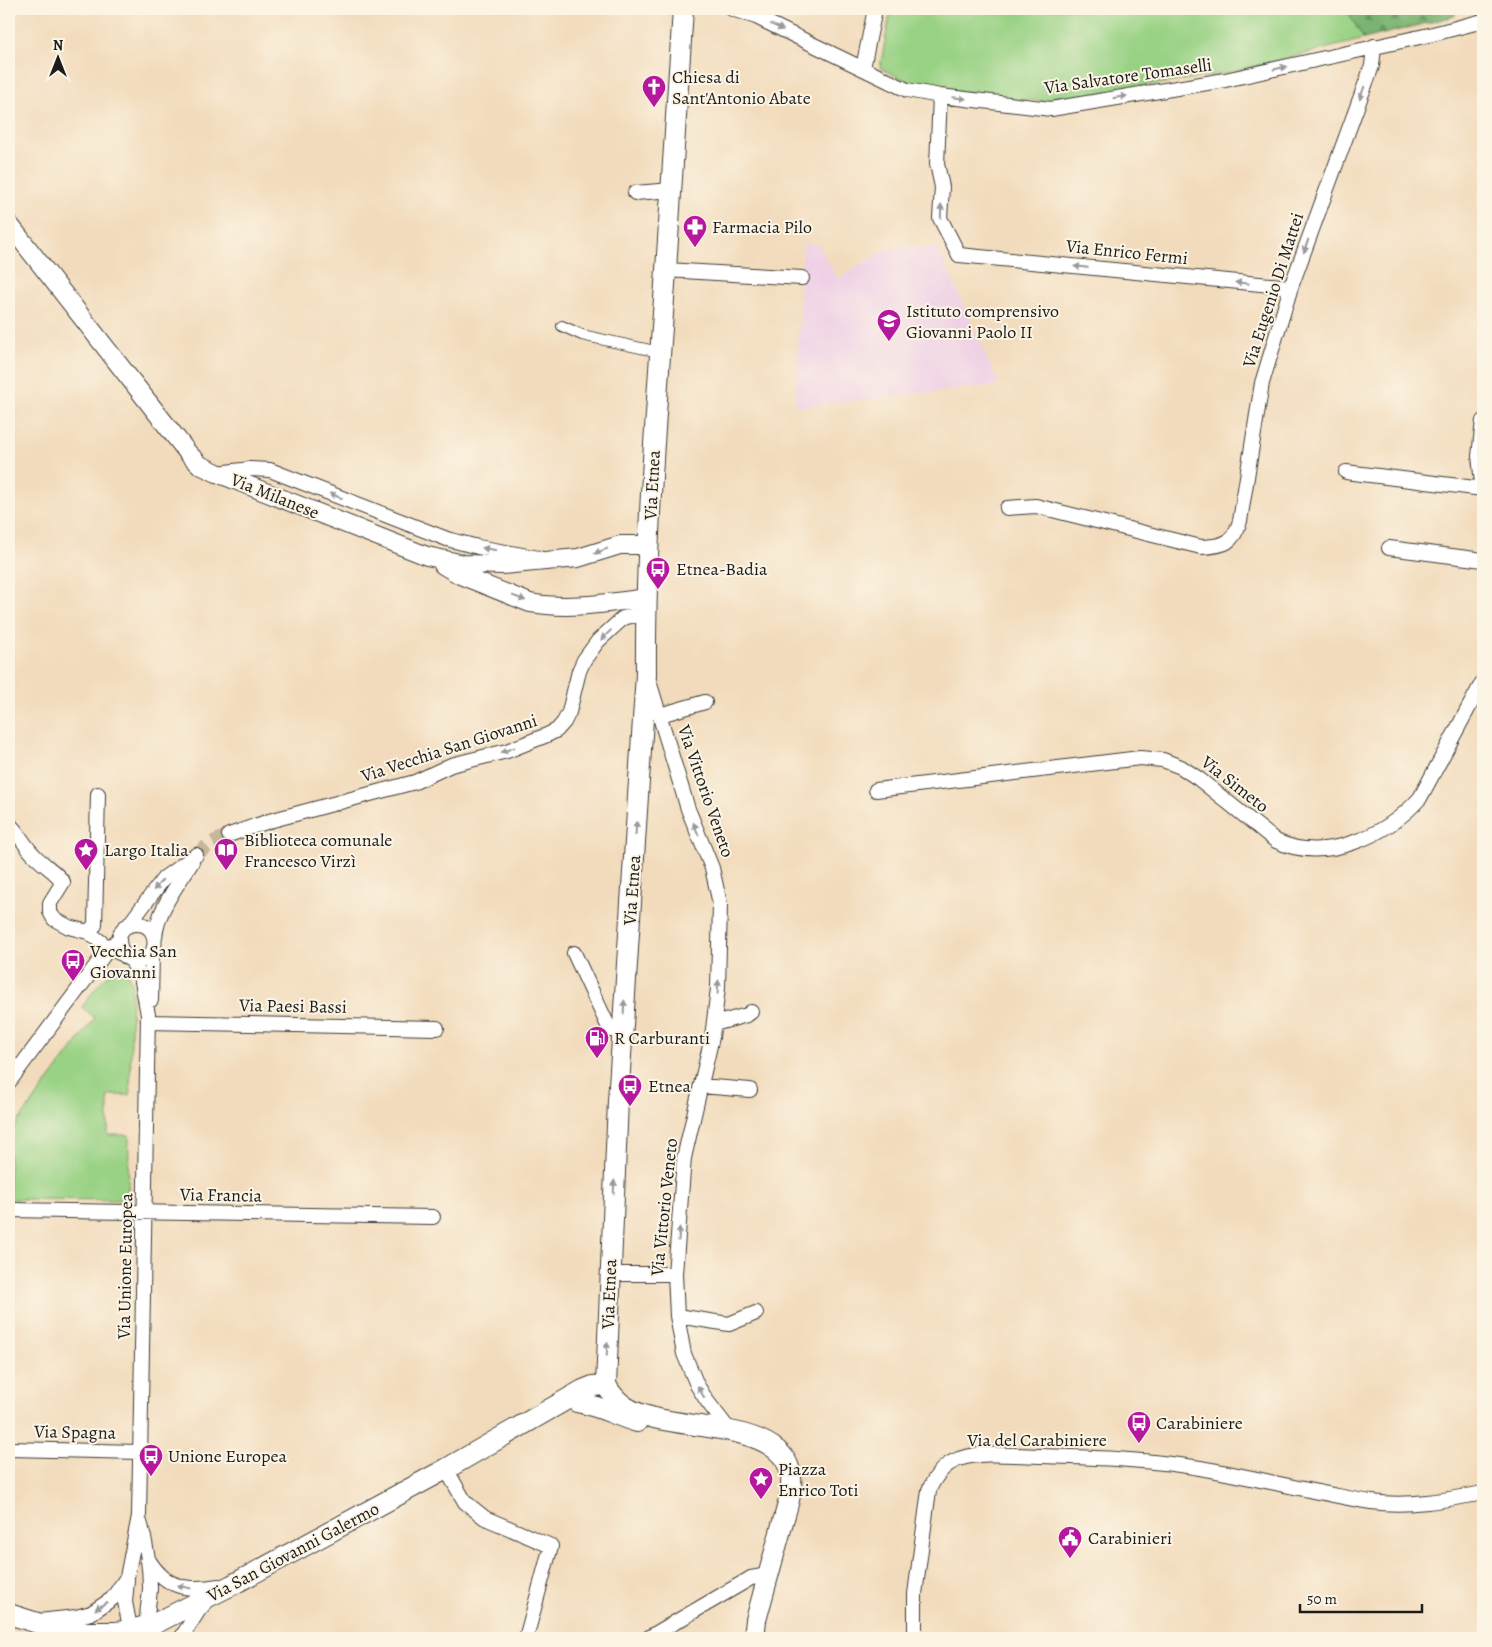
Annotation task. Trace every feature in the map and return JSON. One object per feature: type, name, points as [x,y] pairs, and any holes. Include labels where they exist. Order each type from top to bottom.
[{"type":"main road","name":"Via Etnea","points":[[606,1385],[623,1031],[646,674],[648,545],[659,352],[672,190],[683,9]]},
{"type":"main road","name":"Via San Giovanni Galermo","points":[[9,1614],[65,1634],[141,1633],[446,1469],[499,1437],[568,1403],[596,1396],[606,1385]]},
{"type":"main road","points":[[606,1385],[613,1397],[627,1408],[642,1414],[676,1423],[730,1431],[759,1439],[774,1447],[790,1468],[792,1479],[787,1506],[756,1620],[754,1638]]},
{"type":"main road","points":[[568,1403],[597,1406],[622,1418],[636,1422],[676,1423]]},
{"type":"street","name":"Via Salvatore Tomaselli","points":[[732,9],[756,17],[907,90],[940,96],[1051,109],[1225,80],[1429,35],[1483,21]]},
{"type":"street","points":[[863,68],[875,9]]},
{"type":"street","name":"Via Eugenio Di Mattei","points":[[1006,508],[1036,506],[1201,547],[1220,546],[1231,540],[1237,532],[1240,521],[1262,383],[1291,287],[1372,66],[1374,46]]},
{"type":"street","name":"Via Enrico Fermi","points":[[940,96],[937,164],[942,187],[940,218],[959,255],[1291,287]]},
{"type":"street","points":[[635,193],[672,190]]},
{"type":"street","name":"Via Milanese","points":[[9,224],[188,453],[200,465],[427,556],[464,564],[480,565],[554,561],[590,556],[620,545],[648,545]]},
{"type":"street","points":[[666,270],[802,278]]},
{"type":"street","points":[[562,326],[582,335],[659,352]]},
{"type":"street","points":[[1346,472],[1483,491],[1479,456],[1483,422]]},
{"type":"street","points":[[217,473],[250,469],[270,470],[447,540],[554,561]]},
{"type":"street","points":[[1389,548],[1483,560]]},
{"type":"street","points":[[427,556],[460,575],[530,603],[553,606],[613,603],[647,598]]},
{"type":"street","points":[[613,603],[620,609],[624,618],[634,615],[646,621]]},
{"type":"street","name":"Via Vecchia San Giovanni","points":[[229,835],[268,821],[415,782],[451,765],[507,751],[557,730],[569,712],[577,678],[584,660],[598,642],[624,618]]},
{"type":"street","name":"Via Vittorio Veneto","points":[[646,674],[688,809],[712,868],[720,904],[718,988],[714,1024],[684,1158],[675,1274],[677,1316],[684,1354],[697,1385],[730,1431]]},
{"type":"street","name":"Via Simeto","points":[[876,790],[1140,758],[1163,760],[1181,767],[1199,779],[1276,841],[1288,847],[1307,850],[1334,847],[1362,840],[1384,829],[1416,803],[1483,681]]},
{"type":"street","points":[[660,715],[705,702]]},
{"type":"street","points":[[88,932],[95,925],[98,794]]},
{"type":"street","points":[[9,824],[33,855],[58,875],[63,882],[50,903],[50,912],[54,919],[114,944],[127,957],[141,976],[148,1019]]},
{"type":"street","points":[[9,1082],[164,878],[196,855],[156,923],[152,952],[152,998],[148,1019]]},
{"type":"street","points":[[128,926],[144,925],[155,937]]},
{"type":"street","points":[[127,957],[142,960],[152,952]]},
{"type":"street","points":[[574,953],[610,1030],[623,1031]]},
{"type":"street","points":[[714,1024],[747,1015],[751,1012]]},
{"type":"street","name":"Via Paesi Bassi","points":[[148,1019],[437,1028]]},
{"type":"street","name":"Via Unione Europea","points":[[139,1516],[148,1019]]},
{"type":"street","points":[[701,1086],[750,1090]]},
{"type":"street","name":"Via Francia","points":[[9,1210],[434,1217]]},
{"type":"street","points":[[610,1274],[675,1274]]},
{"type":"street","points":[[677,1316],[730,1324],[756,1314]]},
{"type":"street","name":"Via Spagna","points":[[9,1449],[140,1452]]},
{"type":"street","name":"Via del Carabiniere","points":[[915,1638],[915,1594],[929,1490],[943,1469],[950,1463],[967,1457],[1009,1455],[1126,1458],[1201,1468],[1371,1502],[1412,1504],[1445,1501],[1483,1493]]},
{"type":"street","points":[[446,1469],[466,1502],[485,1518],[551,1546],[526,1638]]},
{"type":"street","points":[[139,1516],[147,1558],[150,1589],[146,1617],[141,1633]]},
{"type":"street","points":[[139,1516],[127,1577],[125,1602],[141,1633]]},
{"type":"street","points":[[147,1558],[160,1575],[178,1586],[201,1589],[232,1585]]},
{"type":"street","points":[[648,1638],[751,1578],[768,1575]]},
{"type":"street","points":[[31,1622],[76,1617],[91,1613],[112,1599],[127,1577]]},
{"type":"street","points":[[182,1638],[199,1610],[214,1594]]},
{"type":"shaded area","name":"Istituto comprensivo Giovanni Paolo II","points":[[803,243],[818,244],[837,278],[842,277],[887,248],[937,247],[999,385],[795,407]]},
{"type":"green space","points":[[891,9],[1346,9],[1364,39],[1223,74],[1050,101],[1002,99],[957,93],[913,84],[880,68]]},
{"type":"green space","points":[[1346,9],[1455,9],[1455,16],[1364,39]]},
{"type":"green space","points":[[119,970],[128,974],[132,983],[130,1095],[108,1095],[108,1135],[129,1135],[128,1200],[9,1199],[9,1134],[95,1018],[82,1007],[108,975]]},
{"type":"tunnel","points":[[196,855],[211,843],[229,835]]},
{"type":"place","name":"Chiesa di Sant'Antonio Abate","points":[[654,108]]},
{"type":"place","name":"Farmacia Pilo","points":[[695,248]]},
{"type":"place","name":"Istituto comprensivo Giovanni Paolo II","points":[[889,342]]},
{"type":"place","name":"Etnea-Badia","points":[[658,590]]},
{"type":"place","name":"Largo Italia","points":[[86,871]]},
{"type":"place","name":"Biblioteca comunale Francesco Virzì","points":[[226,871]]},
{"type":"place","name":"Vecchia San Giovanni","points":[[73,982]]},
{"type":"place","name":"R Carburanti","points":[[597,1059]]},
{"type":"place","name":"Etnea","points":[[630,1107]]},
{"type":"place","name":"Carabiniere","points":[[1139,1444]]},
{"type":"place","name":"Unione Europea","points":[[151,1477]]},
{"type":"place","name":"Piazza Enrico Toti","points":[[761,1500]]},
{"type":"place","name":"Carabinieri","points":[[1070,1559]]}]
